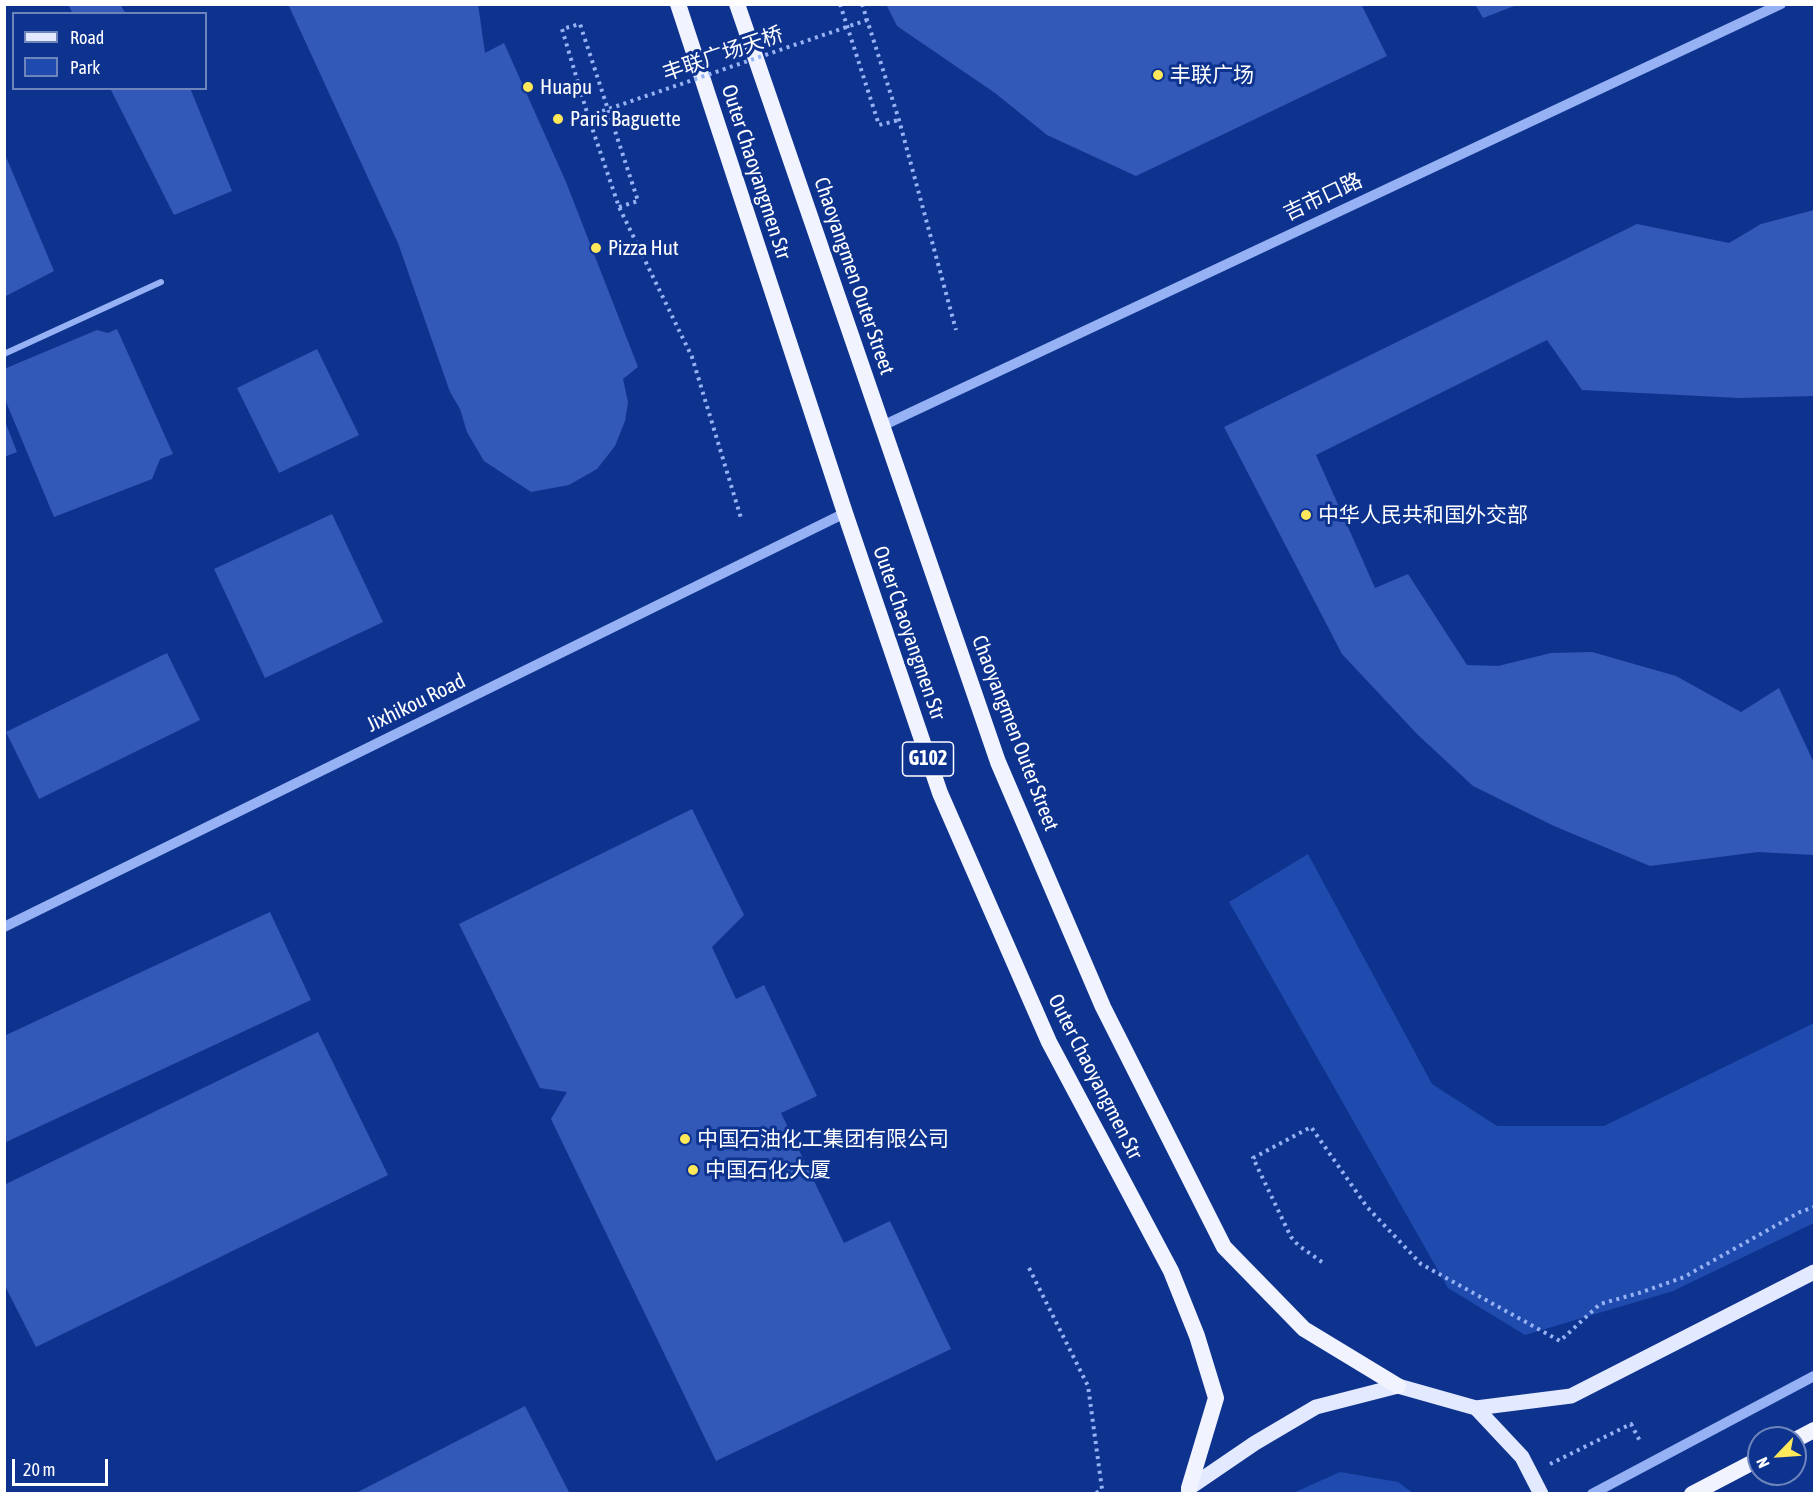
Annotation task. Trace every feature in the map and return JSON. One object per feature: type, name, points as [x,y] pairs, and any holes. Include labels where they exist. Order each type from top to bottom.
[{"type":"highway","name":"Outer Chaoyangmen Str","points":[[678,4],[845,513],[940,793],[1049,1042],[1171,1271],[1197,1336],[1216,1398],[1189,1491]]},
{"type":"highway","name":"Chaoyangmen Outer Street","points":[[737,4],[998,762],[1103,1006],[1224,1247],[1304,1329],[1398,1386]]},
{"type":"highway","points":[[1692,1494],[1747,1465]]},
{"type":"main road","points":[[1189,1491],[1255,1443],[1316,1407],[1398,1386],[1476,1408],[1571,1396],[1815,1272]]},
{"type":"main road","points":[[1476,1408],[1535,1468],[1541,1494]]},
{"type":"street","name":"吉市口路","points":[[882,426],[1781,4]]},
{"type":"street","points":[[4,354],[161,282]]},
{"type":"street","name":"Jixhikou Road","points":[[4,927],[845,513]]},
{"type":"street","points":[[1592,1494],[1815,1376]]},
{"type":"path","points":[[840,4],[879,125],[898,120]]},
{"type":"path","points":[[862,4],[898,120],[956,330]]},
{"type":"path","name":"丰联广场天桥","points":[[588,116],[867,20]]},
{"type":"path","points":[[619,207],[638,201],[580,24],[561,29],[619,207],[692,357],[741,518]]},
{"type":"path","points":[[1322,1262],[1298,1245],[1292,1237],[1253,1158],[1311,1127],[1367,1207],[1422,1264],[1560,1341],[1600,1304],[1684,1277],[1800,1212],[1815,1207]]},
{"type":"path","points":[[1029,1268],[1088,1386],[1102,1489],[1095,1494]]},
{"type":"path","points":[[1535,1468],[1631,1424],[1652,1462]]},
{"type":"green space","points":[[1308,854],[1432,1084],[1497,1126],[1604,1126],[1814,1023],[1814,1223],[1673,1291],[1525,1335],[1448,1288],[1229,902]]},
{"type":"green space","points":[[1340,1472],[1398,1482],[1413,1493],[1293,1493]]},
{"type":"building","points":[[68,4],[120,4],[125,12],[72,12]]},
{"type":"building","points":[[288,4],[478,4],[485,53],[504,43],[566,182],[638,367],[623,379],[628,402],[625,421],[615,446],[597,469],[569,485],[531,492],[484,461],[467,432],[460,409],[450,392],[398,243]]},
{"type":"building","name":"丰联广场","points":[[886,4],[1361,4],[1387,56],[1136,176],[1047,135],[995,93],[897,26]]},
{"type":"building","points":[[1475,4],[1517,4],[1517,5],[1483,18]]},
{"type":"building","points":[[111,90],[191,90],[232,191],[174,215]]},
{"type":"building","points":[[4,152],[54,271],[4,297]]},
{"type":"building","name":"中华人民共和国外交部","points":[[1814,210],[1814,396],[1739,398],[1582,390],[1547,340],[1316,455],[1375,588],[1408,574],[1467,665],[1498,666],[1551,653],[1592,652],[1676,676],[1741,712],[1779,688],[1814,763],[1814,855],[1758,852],[1650,866],[1554,826],[1473,786],[1417,734],[1342,654],[1224,427],[1637,224],[1729,243],[1761,224]]},
{"type":"building","points":[[117,329],[173,454],[160,459],[152,479],[54,517],[4,397],[4,369],[97,330],[108,333]]},
{"type":"building","points":[[317,349],[359,435],[279,473],[237,388]]},
{"type":"building","points":[[4,419],[17,452],[4,457]]},
{"type":"building","points":[[332,514],[383,622],[265,678],[214,569]]},
{"type":"building","points":[[167,653],[200,720],[39,799],[6,732]]},
{"type":"building","name":"中国石化大厦","points":[[692,809],[744,915],[712,947],[736,999],[764,985],[817,1096],[781,1113],[844,1243],[890,1221],[951,1349],[716,1461],[551,1119],[567,1092],[540,1088],[459,924]]},
{"type":"building","points":[[270,912],[311,1000],[4,1143],[4,1036]]},
{"type":"building","points":[[318,1032],[388,1175],[36,1347],[4,1284],[4,1185]]},
{"type":"building","points":[[525,1406],[570,1494],[354,1494]]},
{"type":"place","name":"丰联广场","points":[[1158,75]]},
{"type":"place","name":"Huapu","points":[[528,87]]},
{"type":"place","name":"Paris Baguette","points":[[558,119]]},
{"type":"place","name":"Pizza Hut","points":[[596,248]]},
{"type":"place","name":"中华人民共和国外交部","points":[[1306,515]]},
{"type":"place","name":"中国石油化工集团有限公司","points":[[685,1139]]},
{"type":"place","name":"中国石化大厦","points":[[693,1170]]}]
